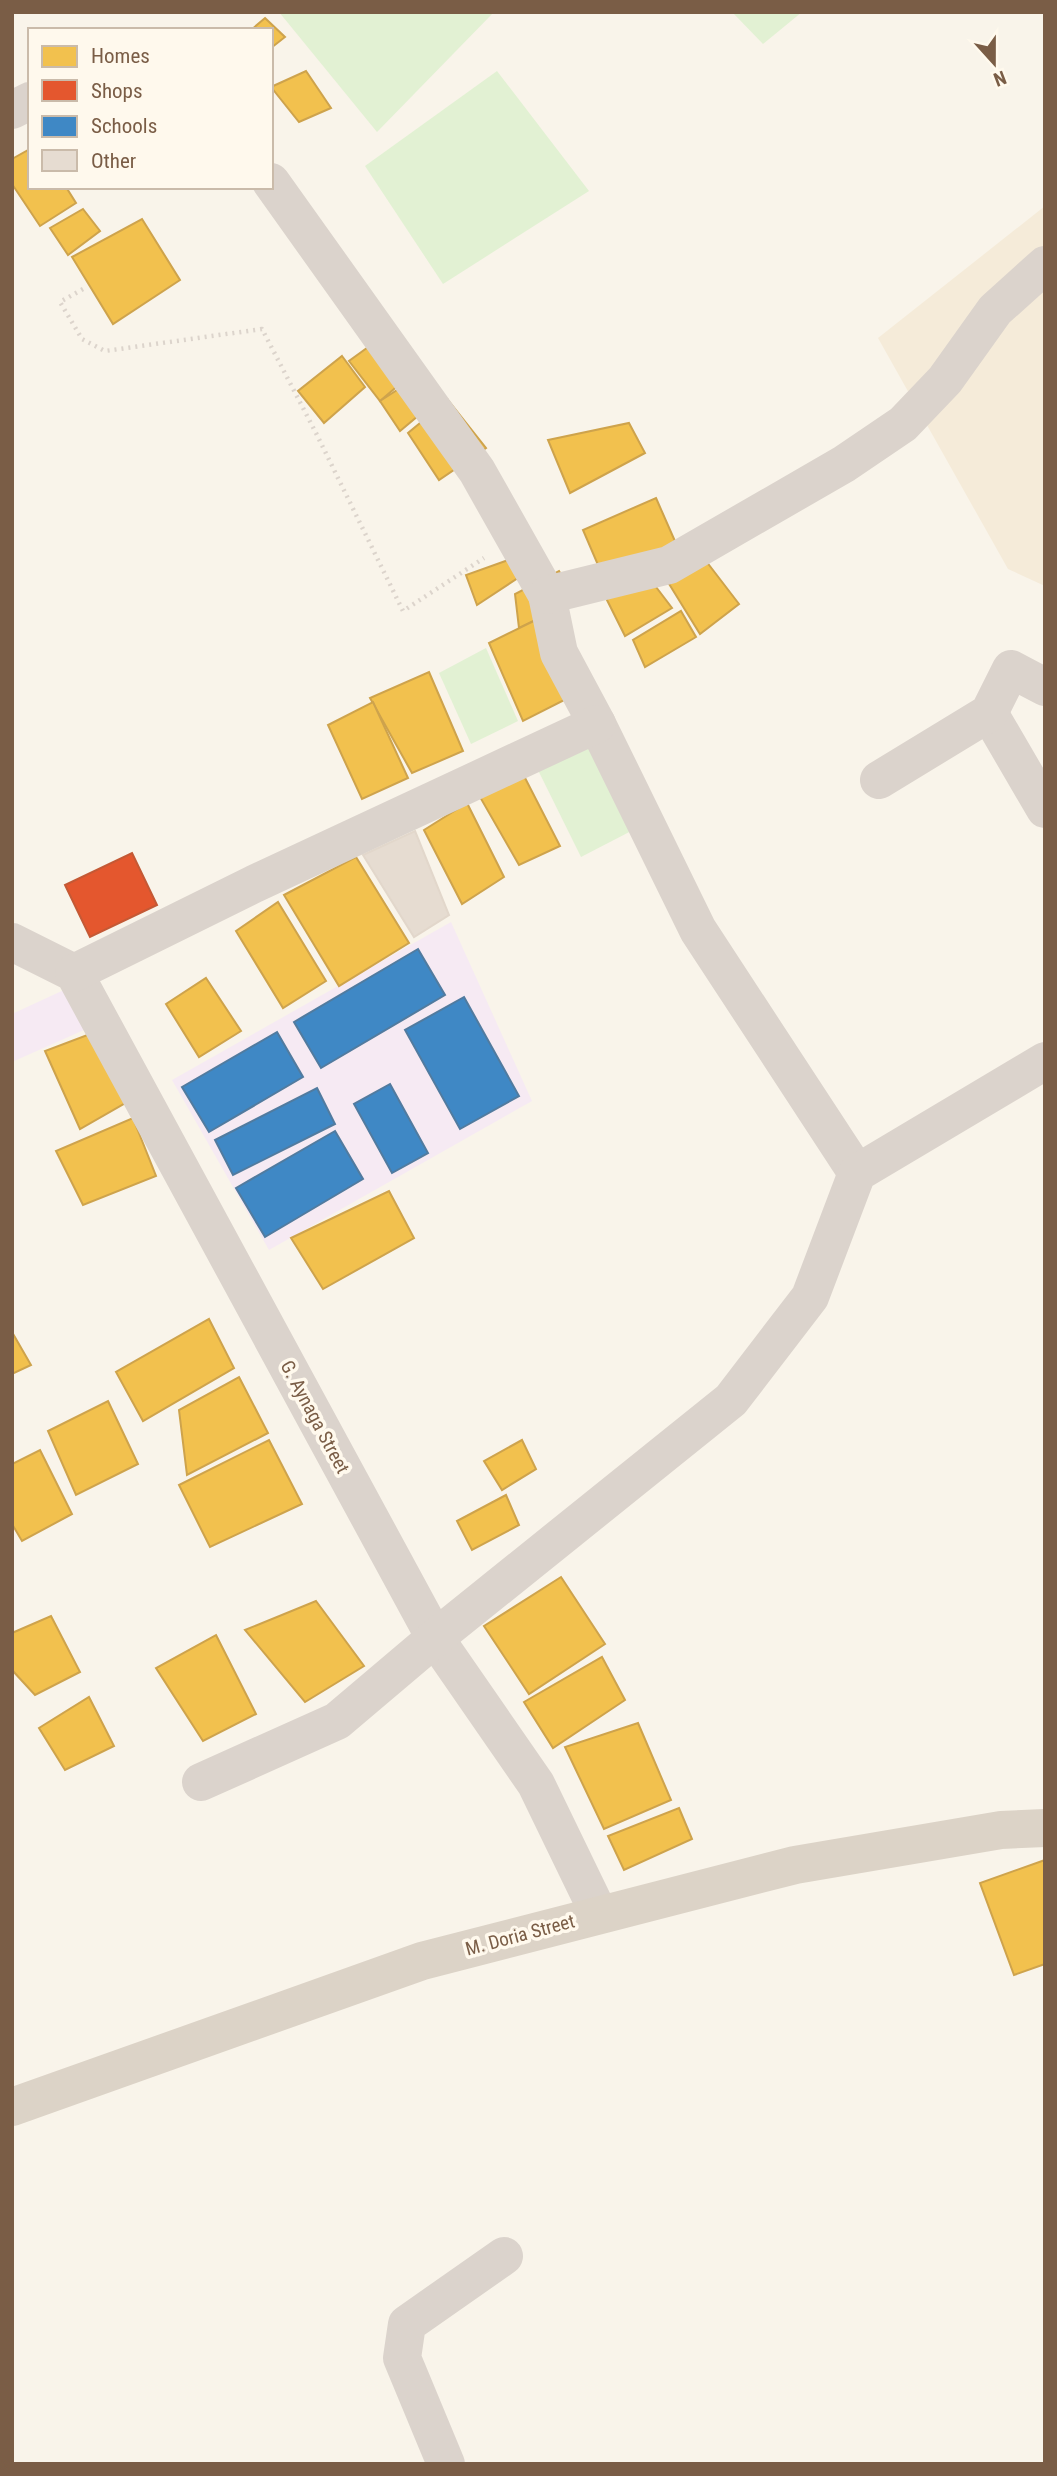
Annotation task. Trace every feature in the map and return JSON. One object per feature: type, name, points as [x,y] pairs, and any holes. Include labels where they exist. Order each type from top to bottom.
[{"type":"main road","name":"M. Doria Street","points":[[12,2108],[422,1961],[795,1866],[1001,1830],[1045,1828]]},
{"type":"street","points":[[12,110],[28,102]]},
{"type":"street","points":[[273,185],[477,471],[547,595],[559,653],[597,724],[698,930],[857,1173]]},
{"type":"street","points":[[547,595],[668,565],[844,464],[903,424],[945,380],[995,310],[1045,265]]},
{"type":"street","points":[[879,780],[989,713],[1011,668],[1045,687]]},
{"type":"street","points":[[989,713],[1045,810]]},
{"type":"street","points":[[12,942],[74,973],[254,884],[597,724]]},
{"type":"street","name":"G. Aynaga Street","points":[[74,973],[435,1637],[536,1784],[599,1914]]},
{"type":"street","points":[[201,1782],[337,1721],[435,1637],[731,1400],[810,1297],[857,1173],[1045,1061]]},
{"type":"street","points":[[446,2464],[402,2358],[407,2323],[503,2256]]},
{"type":"path","points":[[83,289],[60,302],[82,339],[105,351],[262,329],[403,611],[514,538]]},
{"type":"shaded area","points":[[1045,206],[1045,586],[1008,569],[878,338]]},
{"type":"shaded area","points":[[451,922],[532,1101],[269,1250],[172,1080]]},
{"type":"shaded area","points":[[79,983],[93,1026],[12,1062],[12,1014]]},
{"type":"green space","points":[[279,12],[494,12],[377,132]]},
{"type":"green space","points":[[732,12],[802,12],[763,44]]},
{"type":"green space","points":[[497,71],[589,191],[443,284],[365,166]]},
{"type":"green space","points":[[486,648],[518,721],[471,744],[439,673]]},
{"type":"green space","points":[[598,739],[639,827],[581,857],[536,766]]},
{"type":"building: Homes","points":[[265,18],[285,37],[273,46],[273,28],[253,28]]},
{"type":"building: Homes","points":[[306,71],[331,108],[299,122],[273,86]]},
{"type":"building: Homes","points":[[28,150],[28,189],[67,189],[76,203],[40,226],[12,184],[12,159]]},
{"type":"building: Homes","points":[[83,209],[100,231],[68,255],[50,228]]},
{"type":"building: Homes","points":[[142,219],[180,280],[113,324],[72,257]]},
{"type":"building: Homes","points":[[393,329],[422,365],[380,401],[349,361]]},
{"type":"building: Homes","points":[[342,356],[365,387],[324,423],[298,391]]},
{"type":"building: Homes","points":[[425,372],[443,395],[400,431],[380,401]]},
{"type":"building: Homes","points":[[448,400],[486,448],[439,480],[408,433]]},
{"type":"building: Homes","points":[[629,423],[645,453],[570,493],[548,440]]},
{"type":"building: Homes","points":[[656,498],[678,548],[604,579],[583,530]]},
{"type":"building: Homes","points":[[514,558],[524,574],[477,605],[466,575]]},
{"type":"building: Homes","points":[[706,561],[739,604],[700,634],[666,579]]},
{"type":"building: Homes","points":[[559,571],[575,601],[519,628],[515,594]]},
{"type":"building: Homes","points":[[653,583],[672,608],[625,636],[606,598]]},
{"type":"building: Homes","points":[[681,611],[696,637],[645,667],[633,640]]},
{"type":"building: Homes","points":[[548,614],[584,690],[523,721],[489,643]]},
{"type":"building: Homes","points":[[429,672],[463,751],[412,773],[370,698]]},
{"type":"building: Homes","points":[[373,702],[408,778],[362,799],[328,725]]},
{"type":"building: Homes","points":[[523,774],[560,846],[519,865],[480,797]]},
{"type":"building: Homes","points":[[467,803],[504,877],[462,904],[424,830]]},
{"type":"building: Homes","points":[[356,857],[409,943],[339,986],[284,895]]},
{"type":"building: Homes","points":[[278,902],[326,981],[283,1008],[236,931]]},
{"type":"building: Homes","points":[[206,978],[241,1031],[199,1057],[166,1004]]},
{"type":"building: Homes","points":[[98,1031],[134,1098],[80,1129],[45,1051]]},
{"type":"building: Homes","points":[[133,1118],[156,1176],[83,1205],[56,1151]]},
{"type":"building: Homes","points":[[389,1191],[414,1238],[323,1289],[291,1238]]},
{"type":"building: Homes","points":[[209,1319],[234,1368],[143,1421],[116,1372]]},
{"type":"building: Homes","points":[[12,1332],[31,1365],[12,1374]]},
{"type":"building: Homes","points":[[239,1377],[268,1433],[187,1475],[179,1410]]},
{"type":"building: Homes","points":[[108,1401],[138,1464],[76,1495],[48,1431]]},
{"type":"building: Homes","points":[[269,1440],[302,1504],[210,1547],[179,1485]]},
{"type":"building: Homes","points":[[522,1440],[536,1469],[502,1490],[484,1461]]},
{"type":"building: Homes","points":[[40,1450],[72,1514],[22,1541],[12,1524],[12,1464]]},
{"type":"building: Homes","points":[[506,1495],[519,1525],[472,1550],[457,1521]]},
{"type":"building: Homes","points":[[561,1577],[605,1644],[529,1694],[484,1626]]},
{"type":"building: Homes","points":[[316,1601],[364,1666],[305,1702],[245,1630]]},
{"type":"building: Homes","points":[[51,1616],[80,1672],[35,1695],[12,1670],[12,1633]]},
{"type":"building: Homes","points":[[216,1635],[256,1714],[203,1741],[156,1668]]},
{"type":"building: Homes","points":[[602,1657],[625,1700],[553,1748],[524,1702]]},
{"type":"building: Homes","points":[[89,1697],[114,1746],[65,1770],[39,1728]]},
{"type":"building: Homes","points":[[638,1723],[671,1800],[604,1829],[565,1747]]},
{"type":"building: Homes","points":[[679,1808],[692,1839],[624,1870],[608,1836]]},
{"type":"building: Homes","points":[[1045,1860],[1045,1964],[1014,1975],[980,1883]]},
{"type":"building: Shops","points":[[132,853],[157,905],[90,937],[65,885]]},
{"type":"building: Schools","points":[[418,949],[445,995],[321,1068],[294,1022]]},
{"type":"building: Schools","points":[[464,997],[519,1096],[460,1129],[405,1030]]},
{"type":"building: Schools","points":[[277,1032],[303,1077],[209,1132],[182,1087]]},
{"type":"building: Schools","points":[[390,1084],[428,1153],[392,1173],[354,1104]]},
{"type":"building: Schools","points":[[317,1088],[335,1124],[233,1175],[215,1140]]},
{"type":"building: Schools","points":[[335,1131],[363,1179],[265,1237],[236,1188]]},
{"type":"building: Other","points":[[415,831],[449,915],[414,937],[363,855]]}]
